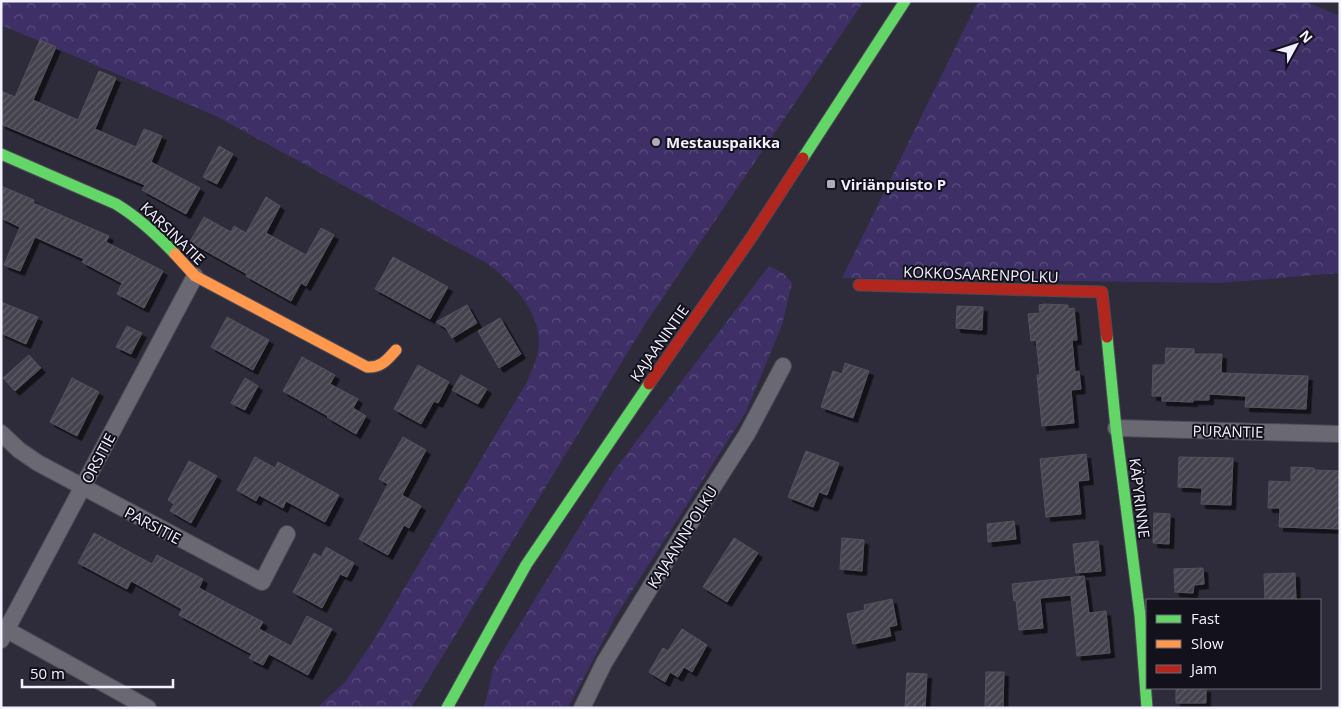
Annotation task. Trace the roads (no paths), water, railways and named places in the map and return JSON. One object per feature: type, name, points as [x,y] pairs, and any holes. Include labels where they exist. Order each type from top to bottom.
[{"type":"street","name":"KAJAANINTIE","points":[[448,708],[526,565],[751,238],[905,1]]},
{"type":"street","name":"KARSINATIE","points":[[1,154],[131,212],[158,236],[195,276],[367,367],[375,368],[382,365],[396,350]]},
{"type":"street","name":"ORSITIE","points":[[4,636],[195,276]]},
{"type":"street","name":"KOKKOSAARENPOLKU","points":[[859,285],[1102,292]]},
{"type":"street","name":"KÄPYRINNE","points":[[1102,292],[1116,428],[1140,615],[1147,708]]},
{"type":"street","name":"KAJAANINPOLKU","points":[[582,708],[604,663],[747,434],[783,366]]},
{"type":"street","name":"PURANTIE","points":[[1116,428],[1340,434]]},
{"type":"street","name":"PARSITIE","points":[[1,433],[19,450],[38,463],[262,582],[288,534]]},
{"type":"street","points":[[4,636],[148,708]]},
{"type":"place","name":"Mestauspaikka","points":[[656,142]]},
{"type":"place","name":"Viriänpuisto P","points":[[831,184]]}]
